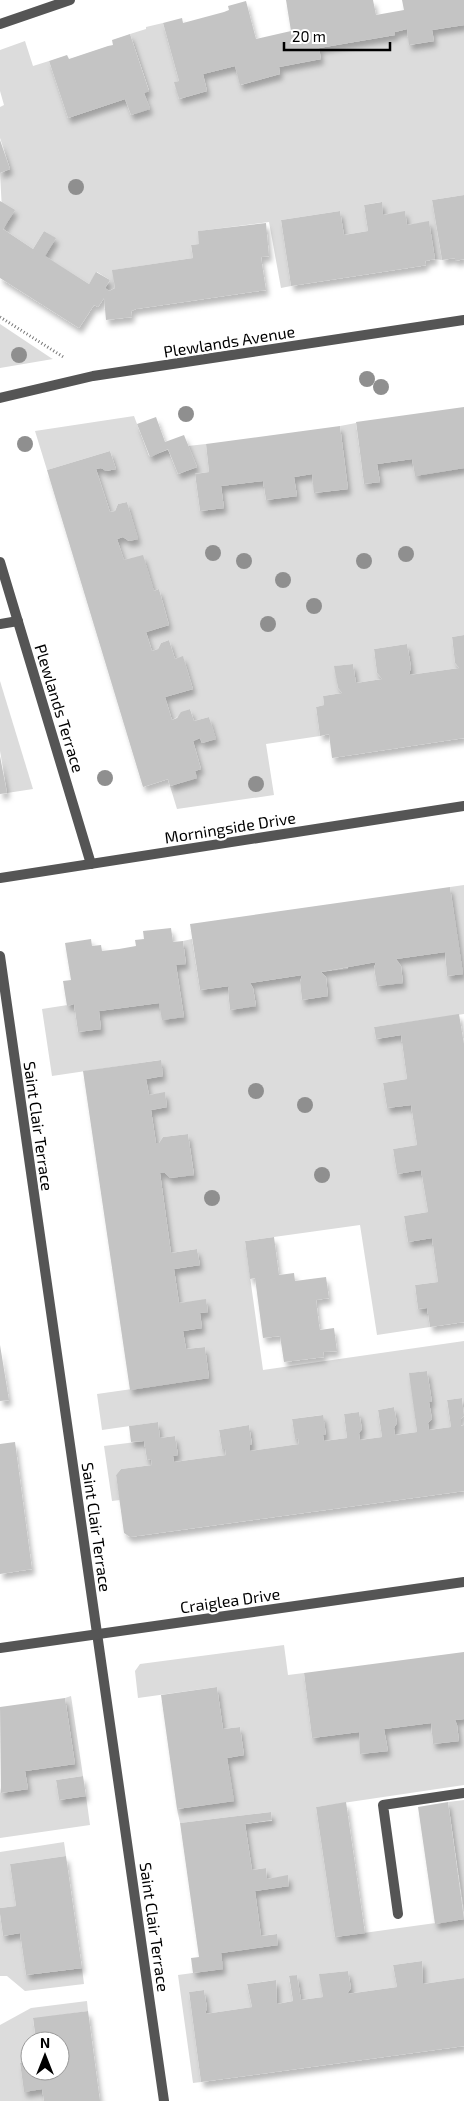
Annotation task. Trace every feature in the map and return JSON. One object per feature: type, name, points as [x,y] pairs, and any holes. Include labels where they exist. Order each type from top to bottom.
[{"type":"street","points":[[0,24],[70,0]]},
{"type":"street","name":"Plewlands Avenue","points":[[0,398],[93,376],[464,320]]},
{"type":"street","name":"Plewlands Terrace","points":[[0,562],[91,864]]},
{"type":"street","points":[[0,624],[18,621]]},
{"type":"street","name":"Morningside Drive","points":[[0,878],[464,806]]},
{"type":"street","name":"Saint Clair Terrace","points":[[0,956],[164,2101]]},
{"type":"street","name":"Craiglea Drive","points":[[0,1648],[464,1582]]},
{"type":"street","points":[[398,1914],[383,1805],[464,1793]]},
{"type":"path","points":[[0,317],[93,376]]},
{"type":"shaded area","points":[[163,23],[179,81],[175,82],[179,99],[207,91],[203,74],[235,66],[241,85],[280,74],[279,67],[321,59],[319,48],[395,35],[395,32],[407,29],[410,45],[434,41],[432,30],[464,25],[464,195],[432,200],[442,260],[435,259],[429,222],[407,225],[405,212],[383,215],[381,202],[364,205],[368,231],[344,235],[340,211],[281,220],[291,286],[281,288],[269,222],[199,231],[199,244],[191,245],[193,258],[113,270],[115,288],[109,291],[105,288],[110,280],[97,272],[89,284],[44,256],[55,238],[44,231],[33,249],[3,229],[0,173],[10,169],[0,138],[0,107],[4,105],[0,91],[0,50],[25,41],[33,66],[49,61],[68,118],[125,99],[131,115],[149,108],[144,93],[149,90],[130,34],[146,29],[146,27]]},
{"type":"shaded area","points":[[0,324],[51,358],[53,359],[0,368]]},
{"type":"shaded area","points":[[134,416],[149,456],[168,450],[178,474],[197,467],[188,446],[206,444],[209,472],[195,474],[200,511],[224,508],[221,486],[263,481],[266,500],[297,496],[294,477],[312,474],[315,493],[348,489],[340,426],[356,423],[364,484],[380,482],[377,464],[412,459],[415,475],[463,468],[462,458],[464,458],[464,635],[452,637],[455,663],[459,668],[409,675],[411,667],[407,644],[374,649],[377,673],[382,679],[356,683],[353,664],[335,666],[338,688],[342,693],[323,696],[324,705],[316,707],[320,736],[266,744],[274,795],[177,809],[170,786],[196,778],[195,771],[201,769],[193,741],[200,738],[202,743],[215,739],[209,717],[194,721],[190,709],[172,720],[165,697],[193,689],[183,657],[175,659],[169,640],[161,643],[158,649],[152,651],[146,632],[169,625],[159,589],[154,591],[124,561],[117,539],[123,537],[129,541],[137,539],[127,502],[118,504],[115,511],[110,512],[96,469],[101,468],[107,471],[116,469],[110,451],[47,470],[35,431]]},
{"type":"shaded area","points":[[0,681],[33,789],[7,793],[0,751]]},
{"type":"shaded area","points":[[464,885],[464,1014],[374,1027],[376,1039],[401,1035],[407,1079],[383,1083],[387,1108],[411,1105],[417,1145],[393,1149],[397,1174],[421,1170],[428,1212],[404,1216],[408,1242],[432,1238],[438,1282],[415,1285],[418,1309],[427,1308],[430,1327],[377,1335],[360,1225],[245,1241],[263,1370],[464,1341],[464,1412],[462,1398],[447,1400],[451,1427],[429,1430],[428,1423],[432,1419],[429,1402],[432,1402],[427,1371],[410,1373],[417,1432],[395,1435],[394,1428],[397,1423],[394,1407],[378,1410],[382,1437],[360,1440],[359,1433],[362,1429],[359,1412],[344,1414],[347,1438],[324,1441],[323,1435],[326,1434],[322,1415],[292,1419],[295,1438],[298,1438],[299,1444],[250,1451],[250,1445],[252,1444],[249,1425],[219,1430],[222,1449],[225,1449],[226,1455],[174,1462],[173,1456],[178,1455],[175,1436],[160,1438],[158,1422],[102,1430],[97,1394],[209,1378],[205,1347],[186,1349],[183,1331],[202,1328],[200,1313],[208,1312],[206,1300],[179,1303],[174,1269],[200,1265],[197,1249],[171,1253],[160,1173],[165,1173],[171,1178],[194,1174],[188,1134],[163,1137],[159,1143],[156,1143],[151,1110],[167,1107],[165,1093],[149,1095],[146,1079],[163,1076],[160,1060],[52,1076],[42,1009],[74,1004],[78,1032],[101,1029],[99,1011],[159,1003],[184,1017],[176,965],[186,963],[183,941],[192,939],[200,990],[229,986],[230,1010],[256,1005],[253,988],[250,983],[302,975],[300,982],[302,1000],[328,996],[326,977],[321,972],[348,969],[348,967],[376,962],[374,968],[377,986],[403,982],[401,966],[396,959],[445,952],[447,976],[462,974],[450,887]]},
{"type":"shaded area","points":[[144,1441],[147,1460],[151,1459],[152,1465],[121,1469],[116,1475],[120,1500],[112,1501],[104,1446]]},
{"type":"shaded area","points":[[284,1645],[288,1675],[304,1673],[312,1738],[359,1732],[361,1754],[388,1751],[384,1729],[431,1723],[433,1744],[459,1741],[455,1720],[464,1719],[464,1785],[316,1807],[335,1937],[464,1919],[464,1978],[423,1984],[422,1961],[393,1965],[397,1987],[347,1994],[351,1988],[348,1971],[320,1974],[323,1997],[301,2000],[297,1975],[289,1977],[293,2001],[277,2004],[276,1980],[247,1984],[252,2007],[205,2014],[207,2008],[204,1990],[189,1992],[201,2082],[193,2083],[178,1975],[222,1969],[221,1953],[278,1945],[276,1934],[261,1936],[255,1891],[289,1886],[288,1876],[267,1879],[266,1868],[252,1870],[245,1824],[272,1821],[271,1812],[180,1823],[177,1809],[233,1801],[227,1758],[244,1755],[240,1727],[223,1729],[217,1687],[138,1698],[135,1671],[140,1664]]},
{"type":"shaded area","points":[[71,1696],[83,1776],[56,1780],[59,1800],[86,1796],[90,1825],[0,1838],[0,1787],[1,1793],[28,1789],[25,1771],[75,1764],[65,1698]]},
{"type":"shaded area","points":[[464,1800],[464,1910],[448,1802]]},
{"type":"shaded area","points":[[64,1842],[66,1856],[10,1864],[16,1906],[0,1908],[0,1852]]},
{"type":"shaded area","points":[[0,1914],[3,1936],[20,1933],[26,1975],[82,1968],[84,1984],[25,1991],[7,1976],[0,1976]]},
{"type":"shaded area","points":[[87,2001],[88,2011],[33,2019],[35,2031],[20,2031],[20,2081],[23,2081],[24,2091],[42,2089],[44,2101],[0,2101],[0,2025],[31,2008]]},
{"type":"building","points":[[286,0],[373,0],[376,15],[404,10],[402,0],[464,0],[464,25],[432,30],[434,41],[409,45],[407,29],[395,32],[395,35],[319,48],[321,59],[279,67],[280,74],[240,85],[235,66],[203,74],[207,91],[179,99],[174,82],[179,81],[163,23],[182,18],[183,23],[224,12],[229,10],[228,6],[246,1],[256,39],[291,31]]},
{"type":"building","points":[[130,34],[149,91],[144,93],[150,109],[131,115],[125,99],[68,118],[49,61],[67,55],[69,59],[113,45],[112,40]]},
{"type":"building","points":[[0,140],[10,169],[0,173]]},
{"type":"building","points":[[464,195],[464,259],[455,261],[455,258],[442,260],[432,200]]},
{"type":"building","points":[[0,201],[15,210],[3,229],[33,249],[44,231],[56,238],[45,256],[89,284],[96,272],[110,280],[105,288],[109,291],[115,288],[112,270],[193,258],[191,245],[199,244],[198,231],[266,223],[269,256],[261,257],[266,290],[136,309],[131,311],[132,317],[106,320],[104,298],[98,307],[94,305],[79,328],[0,278]]},
{"type":"building","points":[[382,202],[383,215],[405,211],[407,225],[429,221],[435,259],[425,261],[426,265],[421,266],[291,286],[281,220],[340,211],[344,235],[368,231],[364,205]]},
{"type":"building","points":[[464,407],[464,468],[415,476],[412,459],[377,464],[380,482],[364,484],[356,422]]},
{"type":"building","points":[[156,417],[165,442],[184,435],[197,467],[178,474],[168,449],[150,457],[137,424]]},
{"type":"building","points":[[340,426],[348,489],[314,493],[312,474],[294,477],[297,496],[266,500],[263,481],[221,486],[224,508],[200,511],[195,474],[209,472],[206,444]]},
{"type":"building","points":[[110,451],[116,469],[106,471],[101,468],[96,469],[110,512],[115,511],[118,504],[127,502],[138,539],[129,541],[123,537],[117,539],[124,560],[143,555],[154,591],[159,589],[169,625],[146,632],[152,651],[158,649],[161,643],[169,640],[175,659],[183,656],[193,689],[165,697],[172,720],[177,718],[181,712],[190,709],[194,721],[209,717],[216,739],[202,743],[200,738],[193,741],[201,769],[195,771],[197,778],[170,786],[168,779],[143,787],[47,470]]},
{"type":"building","points":[[464,635],[464,738],[332,758],[329,734],[320,736],[316,707],[324,705],[323,696],[342,693],[338,688],[334,666],[353,664],[356,683],[382,679],[377,673],[374,649],[407,644],[411,667],[409,675],[459,668],[455,663],[452,637]]},
{"type":"building","points":[[0,756],[7,793],[0,794]]},
{"type":"building","points":[[450,887],[463,974],[447,976],[445,952],[396,959],[401,966],[403,983],[377,986],[374,968],[376,962],[321,972],[326,977],[328,996],[302,1000],[300,982],[302,975],[250,983],[253,988],[256,1006],[230,1010],[229,986],[200,990],[190,924]]},
{"type":"building","points":[[171,928],[173,942],[183,941],[186,964],[176,965],[184,1017],[162,1020],[159,1003],[99,1011],[101,1029],[78,1032],[74,1004],[67,1006],[63,981],[71,980],[65,943],[91,939],[92,946],[101,945],[102,951],[119,949],[136,946],[135,940],[144,939],[143,931]]},
{"type":"building","points":[[459,1014],[464,1044],[464,1322],[430,1327],[427,1308],[418,1309],[415,1285],[438,1282],[432,1238],[408,1242],[404,1216],[428,1212],[421,1170],[397,1174],[393,1149],[417,1145],[411,1105],[387,1108],[383,1083],[407,1079],[401,1035],[376,1039],[374,1027]]},
{"type":"building","points":[[161,1060],[163,1076],[146,1079],[149,1095],[165,1092],[167,1107],[151,1110],[156,1143],[159,1143],[163,1137],[188,1134],[194,1175],[170,1178],[165,1173],[160,1173],[171,1253],[197,1249],[200,1265],[174,1269],[179,1303],[206,1299],[208,1312],[200,1313],[202,1328],[183,1331],[186,1349],[205,1347],[209,1378],[130,1390],[83,1071]]},
{"type":"building","points":[[274,1237],[279,1275],[294,1273],[295,1281],[326,1277],[329,1298],[316,1300],[319,1324],[320,1330],[334,1328],[337,1351],[323,1352],[324,1357],[284,1362],[280,1336],[263,1338],[255,1278],[250,1279],[245,1241]]},
{"type":"building","points":[[0,1345],[9,1400],[0,1401]]},
{"type":"building","points":[[427,1371],[432,1402],[429,1402],[432,1419],[428,1423],[429,1430],[451,1427],[447,1400],[462,1398],[464,1416],[461,1419],[461,1426],[464,1425],[464,1491],[130,1537],[124,1533],[116,1475],[121,1469],[152,1465],[151,1459],[147,1460],[144,1441],[131,1442],[129,1426],[158,1422],[160,1438],[175,1436],[178,1455],[173,1456],[174,1462],[226,1455],[225,1449],[222,1449],[219,1430],[249,1425],[252,1445],[250,1445],[250,1451],[299,1444],[298,1438],[295,1439],[292,1419],[323,1415],[326,1435],[323,1435],[324,1441],[347,1438],[344,1414],[359,1412],[362,1429],[359,1433],[360,1440],[382,1437],[378,1410],[394,1407],[397,1423],[394,1428],[395,1435],[417,1432],[409,1373]]},
{"type":"building","points":[[15,1442],[32,1569],[0,1574],[0,1444]]},
{"type":"building","points":[[464,1652],[464,1719],[455,1720],[459,1741],[433,1744],[431,1723],[384,1729],[388,1751],[360,1754],[359,1732],[312,1738],[304,1673]]},
{"type":"building","points":[[217,1687],[223,1729],[240,1727],[244,1755],[227,1758],[234,1801],[177,1809],[161,1695]]},
{"type":"building","points":[[65,1698],[75,1764],[25,1771],[28,1789],[1,1793],[0,1707]]},
{"type":"building","points":[[83,1776],[86,1796],[59,1800],[56,1780]]},
{"type":"building","points":[[346,1802],[365,1933],[335,1937],[316,1807]]},
{"type":"building","points":[[448,1802],[464,1919],[435,1924],[418,1807]]},
{"type":"building","points":[[271,1812],[272,1820],[245,1824],[252,1870],[266,1868],[267,1879],[288,1875],[289,1886],[255,1891],[261,1936],[277,1934],[278,1945],[221,1953],[223,1969],[193,1973],[191,1958],[199,1957],[180,1823]]},
{"type":"building","points":[[66,1856],[82,1968],[26,1975],[20,1933],[3,1936],[0,1908],[16,1906],[10,1864]]},
{"type":"building","points":[[422,1961],[423,1984],[464,1978],[464,2046],[201,2082],[189,1992],[204,1990],[207,2008],[205,2014],[252,2007],[247,1984],[276,1980],[277,2004],[293,2001],[289,1976],[297,1975],[301,2000],[323,1997],[319,1974],[348,1971],[351,1988],[347,1994],[397,1987],[393,1965]]},
{"type":"building","points":[[88,2011],[100,2101],[44,2101],[42,2089],[24,2092],[22,2081],[70,2081],[70,2031],[35,2031],[33,2018]]}]
